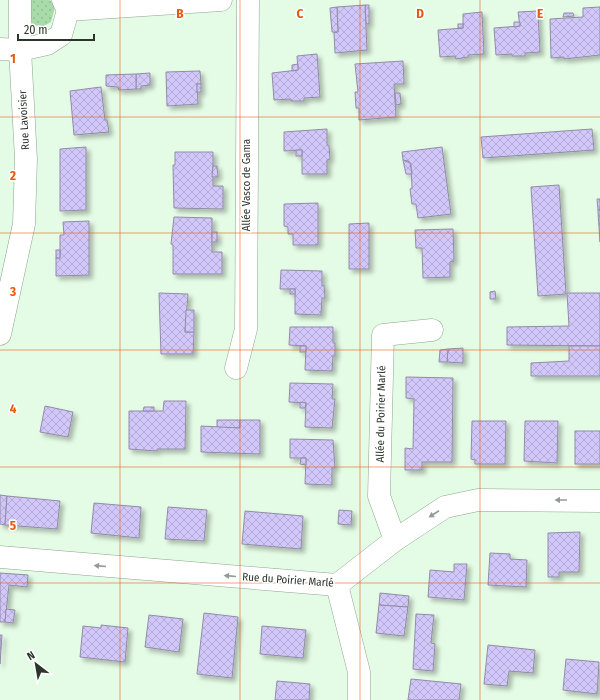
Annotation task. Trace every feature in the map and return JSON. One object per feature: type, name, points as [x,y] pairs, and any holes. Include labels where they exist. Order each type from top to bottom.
[{"type":"street","name":"Rue Lavoisier","points":[[0,334],[24,224],[26,159],[10,49],[20,0]]},
{"type":"street","points":[[10,49],[46,44],[61,35],[65,5],[222,0]]},
{"type":"street","name":"Allée Vasco de Gama","points":[[236,368],[246,329],[248,0]]},
{"type":"street","name":"Allée du Poirier Marlé","points":[[395,540],[379,496],[383,335],[432,330]]},
{"type":"street","name":"Rue du Poirier Marlé","points":[[0,557],[337,585],[395,540],[445,507],[478,500],[600,501]]},
{"type":"street","points":[[337,585],[359,672],[359,700]]},
{"type":"green space","points":[[28,0],[50,0],[55,7],[51,22],[42,27],[32,24]]},
{"type":"building","points":[[365,5],[369,5],[369,24],[366,24]]},
{"type":"building","points":[[365,5],[367,50],[335,53],[334,32],[338,32],[337,7]]},
{"type":"building","points":[[337,7],[338,32],[332,32],[330,8]]},
{"type":"building","points":[[600,7],[600,55],[564,59],[564,57],[551,58],[550,19],[583,17],[583,8]]},
{"type":"building","points":[[538,11],[540,52],[525,53],[525,56],[512,56],[512,54],[496,55],[494,28],[520,26],[518,12]]},
{"type":"building","points":[[482,12],[484,54],[468,55],[468,57],[456,59],[455,56],[440,57],[438,30],[463,28],[463,14]]},
{"type":"building","points":[[564,13],[573,13],[574,16],[563,17]]},
{"type":"building","points":[[514,22],[520,22],[520,26],[514,27]]},
{"type":"building","points":[[458,24],[463,24],[463,28],[458,28]]},
{"type":"building","points":[[317,54],[320,97],[304,98],[304,101],[291,101],[290,99],[274,100],[272,73],[298,70],[297,56]]},
{"type":"building","points":[[403,61],[404,84],[394,84],[396,117],[359,120],[359,108],[356,108],[355,92],[358,92],[355,64]]},
{"type":"building","points":[[298,64],[298,70],[292,71],[292,65]]},
{"type":"building","points":[[200,71],[201,84],[197,84],[198,104],[167,106],[166,72]]},
{"type":"building","points":[[150,73],[150,85],[141,86],[141,89],[136,89],[136,74]]},
{"type":"building","points":[[136,74],[136,89],[119,90],[118,87],[106,86],[106,75]]},
{"type":"building","points":[[197,84],[201,84],[201,92],[197,92]]},
{"type":"building","points":[[101,87],[105,120],[107,120],[109,132],[74,135],[70,91]]},
{"type":"building","points":[[395,93],[400,93],[401,104],[396,105]]},
{"type":"building","points":[[327,129],[327,145],[329,146],[330,159],[327,160],[327,174],[302,174],[302,150],[284,151],[284,132]]},
{"type":"building","points":[[592,129],[594,150],[483,158],[481,137]]},
{"type":"building","points":[[86,147],[86,210],[60,211],[60,149]]},
{"type":"building","points":[[442,147],[451,214],[418,218],[416,204],[412,204],[410,189],[412,188],[411,165],[408,161],[403,160],[402,152]]},
{"type":"building","points":[[296,150],[302,150],[302,156],[296,156]]},
{"type":"building","points":[[175,152],[213,152],[213,186],[223,186],[223,209],[174,208],[173,165],[175,165]]},
{"type":"building","points":[[403,160],[410,163],[412,174],[406,174]]},
{"type":"building","points":[[213,166],[217,166],[218,177],[212,177]]},
{"type":"building","points":[[559,185],[566,294],[538,296],[531,187]]},
{"type":"building","points":[[597,199],[600,199],[600,210],[598,210]]},
{"type":"building","points":[[318,203],[318,245],[293,245],[293,234],[288,234],[288,227],[284,226],[284,204]]},
{"type":"building","points":[[598,210],[600,210],[600,242],[598,212]]},
{"type":"building","points":[[174,217],[212,218],[212,252],[222,252],[222,274],[173,274],[173,245],[171,244]]},
{"type":"building","points":[[89,221],[89,275],[56,276],[56,258],[60,258],[60,235],[64,235],[63,222]]},
{"type":"building","points":[[369,223],[369,269],[349,269],[349,224]]},
{"type":"building","points":[[453,229],[454,261],[450,262],[450,277],[423,278],[422,248],[416,248],[415,230]]},
{"type":"building","points":[[212,232],[217,232],[217,242],[212,242]]},
{"type":"building","points":[[56,250],[60,250],[60,258],[56,258]]},
{"type":"building","points":[[281,270],[322,271],[322,286],[324,285],[325,298],[322,298],[321,315],[295,314],[295,289],[280,289]]},
{"type":"building","points":[[290,289],[295,289],[295,294],[290,294]]},
{"type":"building","points":[[495,291],[496,299],[490,299],[490,292]]},
{"type":"building","points":[[159,293],[188,294],[185,332],[194,332],[193,354],[161,354]]},
{"type":"building","points":[[567,293],[600,293],[600,346],[507,345],[507,327],[569,326]]},
{"type":"building","points":[[186,310],[194,310],[194,332],[185,332]]},
{"type":"building","points":[[290,327],[333,327],[335,356],[333,356],[332,371],[305,370],[306,346],[289,345]]},
{"type":"building","points":[[300,346],[306,346],[306,352],[300,352]]},
{"type":"building","points":[[569,346],[600,346],[600,376],[531,376],[531,363],[569,361]]},
{"type":"building","points":[[463,348],[463,363],[447,362],[448,349]]},
{"type":"building","points":[[448,349],[447,362],[439,362],[440,350]]},
{"type":"building","points":[[406,377],[453,378],[452,462],[422,462],[422,470],[405,470],[405,448],[413,449],[414,399],[406,398]]},
{"type":"building","points":[[290,383],[333,384],[332,399],[335,399],[332,428],[305,427],[306,403],[289,402]]},
{"type":"building","points":[[164,401],[186,401],[185,449],[157,449],[157,451],[129,449],[129,411],[163,411]]},
{"type":"building","points":[[300,402],[306,403],[305,408],[300,408]]},
{"type":"building","points":[[45,406],[73,412],[68,437],[40,432]]},
{"type":"building","points":[[144,407],[154,407],[154,411],[143,411]]},
{"type":"building","points":[[217,420],[240,420],[240,428],[217,428]]},
{"type":"building","points":[[240,420],[260,420],[260,454],[201,452],[201,426],[240,428]]},
{"type":"building","points":[[472,421],[506,421],[505,464],[475,464],[475,460],[471,459]]},
{"type":"building","points":[[525,421],[558,421],[557,463],[524,461]]},
{"type":"building","points":[[575,431],[600,431],[600,464],[575,464]]},
{"type":"building","points":[[290,439],[333,440],[335,468],[332,468],[332,485],[305,484],[306,458],[290,458]]},
{"type":"building","points":[[301,458],[306,458],[306,465],[300,464]]},
{"type":"building","points":[[0,495],[7,496],[5,525],[0,524]]},
{"type":"building","points":[[7,496],[60,501],[57,529],[5,525]]},
{"type":"building","points":[[94,503],[141,507],[139,538],[91,533]]},
{"type":"building","points":[[168,507],[207,510],[204,541],[165,539]]},
{"type":"building","points":[[339,510],[352,511],[351,525],[338,524]]},
{"type":"building","points":[[245,511],[303,516],[301,549],[242,544]]},
{"type":"building","points":[[580,532],[579,572],[559,572],[559,577],[548,577],[548,533]]},
{"type":"building","points":[[490,553],[510,554],[510,559],[527,560],[526,587],[488,585]]},
{"type":"building","points":[[454,564],[467,564],[464,600],[428,597],[430,570],[454,572]]},
{"type":"building","points":[[0,573],[28,575],[27,587],[9,585],[5,622],[0,622]]},
{"type":"building","points":[[380,593],[409,596],[408,607],[379,605]]},
{"type":"building","points":[[379,605],[408,607],[404,636],[376,633]]},
{"type":"building","points":[[6,609],[15,610],[13,623],[5,622]]},
{"type":"building","points":[[204,613],[238,617],[232,678],[197,674]]},
{"type":"building","points":[[416,614],[434,615],[431,643],[435,644],[433,671],[413,669]]},
{"type":"building","points":[[149,615],[183,619],[179,652],[145,647]]},
{"type":"building","points":[[101,625],[128,628],[125,662],[80,657],[83,626],[101,628]]},
{"type":"building","points":[[262,626],[306,630],[303,658],[260,654]]},
{"type":"building","points":[[0,635],[2,635],[0,664]]},
{"type":"building","points":[[488,645],[535,650],[533,673],[509,671],[507,686],[484,684]]},
{"type":"building","points":[[566,659],[599,662],[597,694],[563,690]]},
{"type":"building","points":[[411,679],[461,684],[459,700],[408,700]]},
{"type":"building","points":[[277,681],[310,684],[309,700],[275,700]]}]
